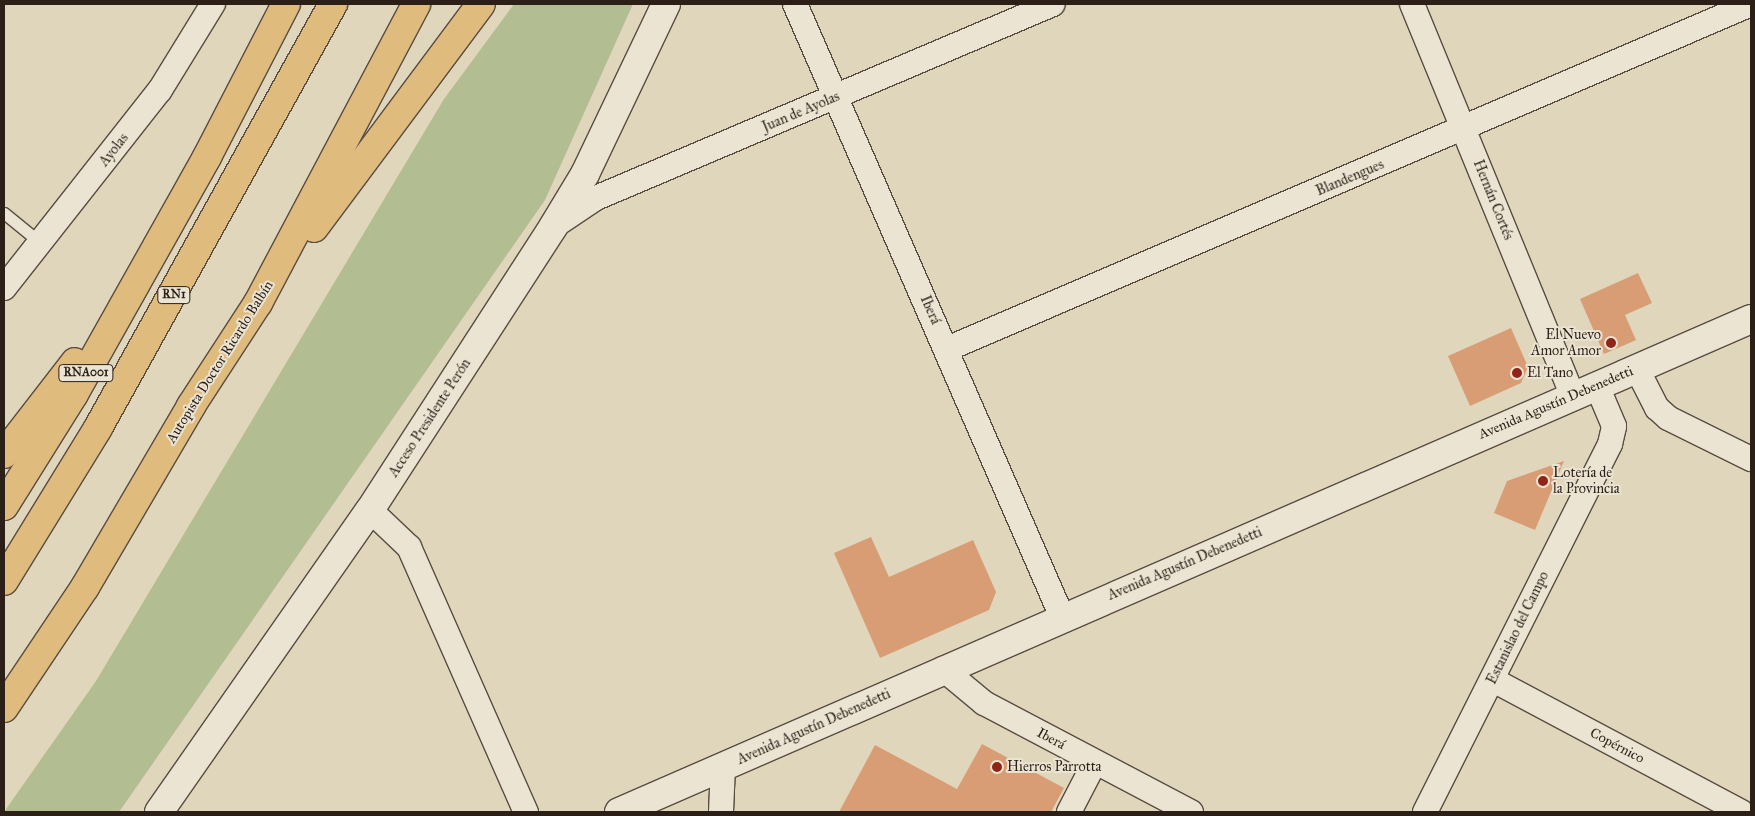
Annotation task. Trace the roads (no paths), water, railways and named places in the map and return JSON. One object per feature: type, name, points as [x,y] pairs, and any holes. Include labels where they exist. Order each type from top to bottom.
[{"type":"highway","name":"RNA001","points":[[4,506],[74,394],[162,238],[286,4]]},
{"type":"highway","name":"RN1","points":[[4,581],[117,395],[333,4]]},
{"type":"highway","name":"Autopista Doctor Ricardo Balbín","points":[[4,708],[86,587],[191,406],[258,303],[416,4]]},
{"type":"highway","points":[[258,303],[481,4]]},
{"type":"highway","points":[[4,454],[84,350],[162,238]]},
{"type":"main road","name":"Acceso Presidente Perón","points":[[159,812],[370,510],[553,227],[585,174],[666,4]]},
{"type":"main road","name":"Avenida Agustín Debenedetti","points":[[619,812],[1062,616],[1751,319]]},
{"type":"street","name":"Ayolas","points":[[4,288],[42,244],[160,90],[213,4]]},
{"type":"street","name":"Iberá","points":[[795,4],[1062,616]]},
{"type":"street","name":"Juan de Ayolas","points":[[553,227],[596,198],[1052,4]]},
{"type":"street","name":"Hernán Cortés","points":[[1412,4],[1464,130],[1585,391],[1614,426],[1610,444]]},
{"type":"street","name":"Blandengues","points":[[947,349],[1464,130],[1751,4]]},
{"type":"street","points":[[1637,368],[1658,408],[1668,418],[1751,459]]},
{"type":"street","name":"Estanislao del Campo","points":[[1425,812],[1610,444]]},
{"type":"street","points":[[370,510],[409,546],[526,812]]},
{"type":"street","name":"Iberá","points":[[943,669],[984,703],[1192,812]]},
{"type":"street","name":"Copérnico","points":[[1493,680],[1741,812]]},
{"type":"street","points":[[1069,812],[1095,762]]},
{"type":"street","points":[[721,812],[723,767]]},
{"type":"lane","points":[[4,213],[42,244]]},
{"type":"place","name":"El Nuevo Amor Amor","points":[[1611,343]]},
{"type":"place","name":"El Tano","points":[[1517,373]]},
{"type":"place","name":"Lotería de la Provincia","points":[[1543,481]]},
{"type":"place","name":"Hierros Parrotta","points":[[997,767]]}]
